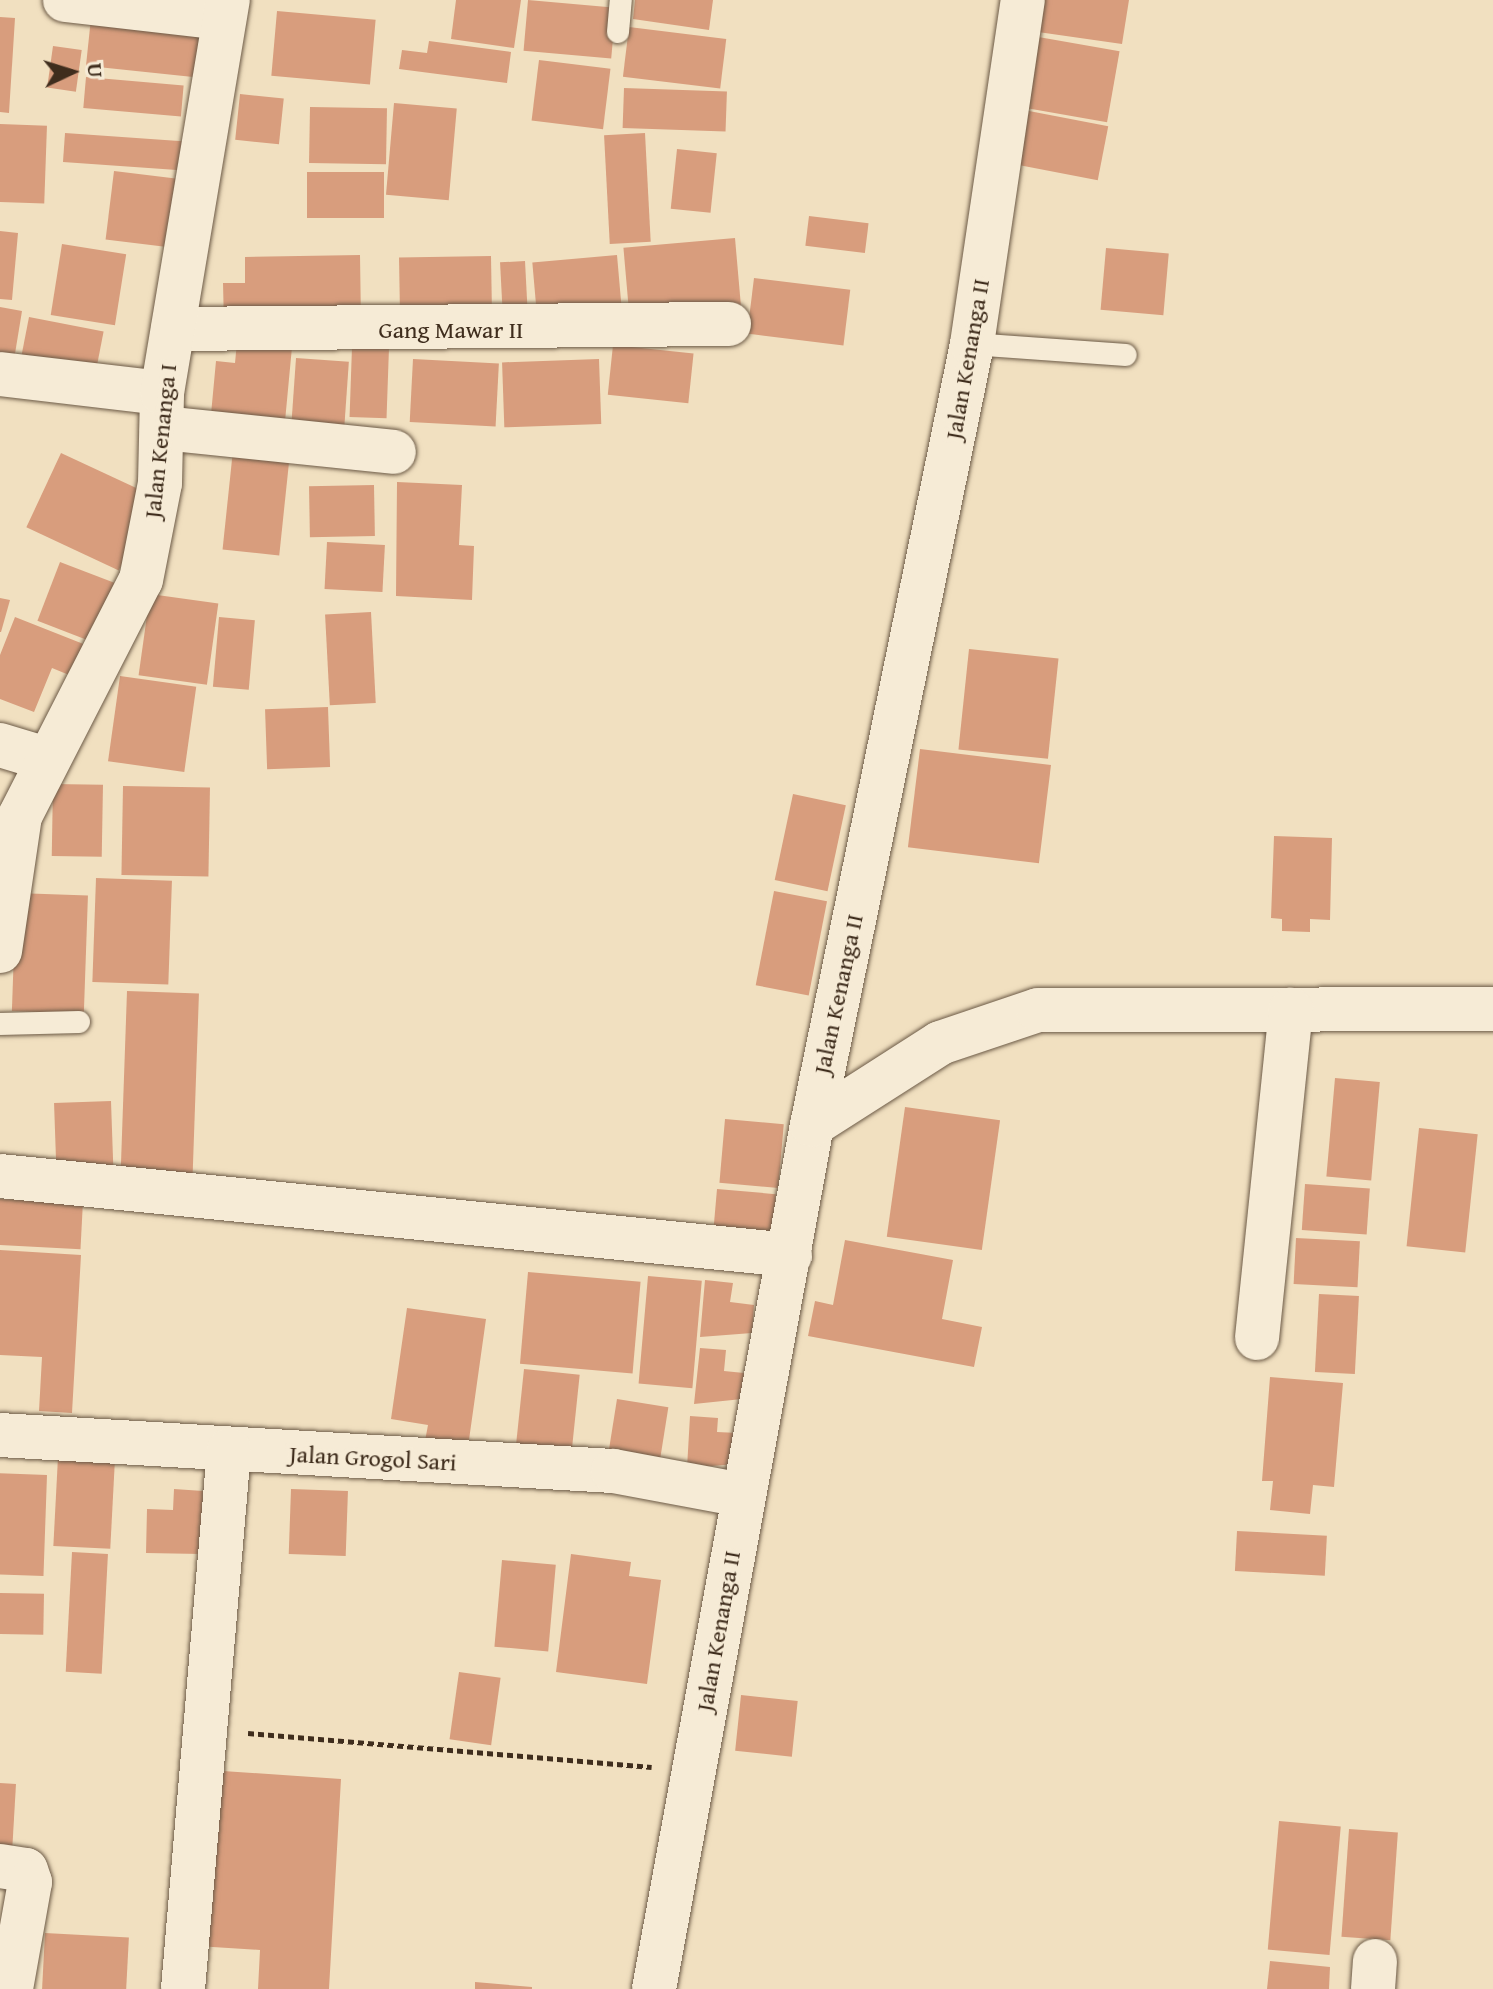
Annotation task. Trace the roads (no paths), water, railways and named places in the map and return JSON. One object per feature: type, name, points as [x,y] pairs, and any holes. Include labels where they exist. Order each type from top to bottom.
[{"type":"street","points":[[65,0],[226,9]]},
{"type":"street","name":"Jalan Kenanga II","points":[[654,1989],[812,1125],[972,344],[1023,0]]},
{"type":"street","name":"Jalan Kenanga I","points":[[0,951],[20,816],[43,758],[123,624],[141,580],[173,329],[226,9]]},
{"type":"street","name":"Gang Mawar II","points":[[173,329],[729,324]]},
{"type":"street","points":[[0,374],[162,410],[394,452]]},
{"type":"street","points":[[0,745],[43,758]]},
{"type":"street","points":[[812,1125],[986,1022],[1038,1010],[1493,1009]]},
{"type":"street","points":[[1257,1338],[1291,1010]]},
{"type":"street","points":[[0,1176],[790,1255]]},
{"type":"street","name":"Jalan Grogol Sari","points":[[0,1435],[613,1471],[743,1495]]},
{"type":"street","points":[[183,1989],[229,1450]]},
{"type":"street","points":[[0,1866],[26,1870],[30,1882],[11,1989]]},
{"type":"lane","points":[[618,32],[621,0]]},
{"type":"lane","points":[[972,344],[1126,355]]},
{"type":"lane","points":[[0,1024],[79,1022]]}]
